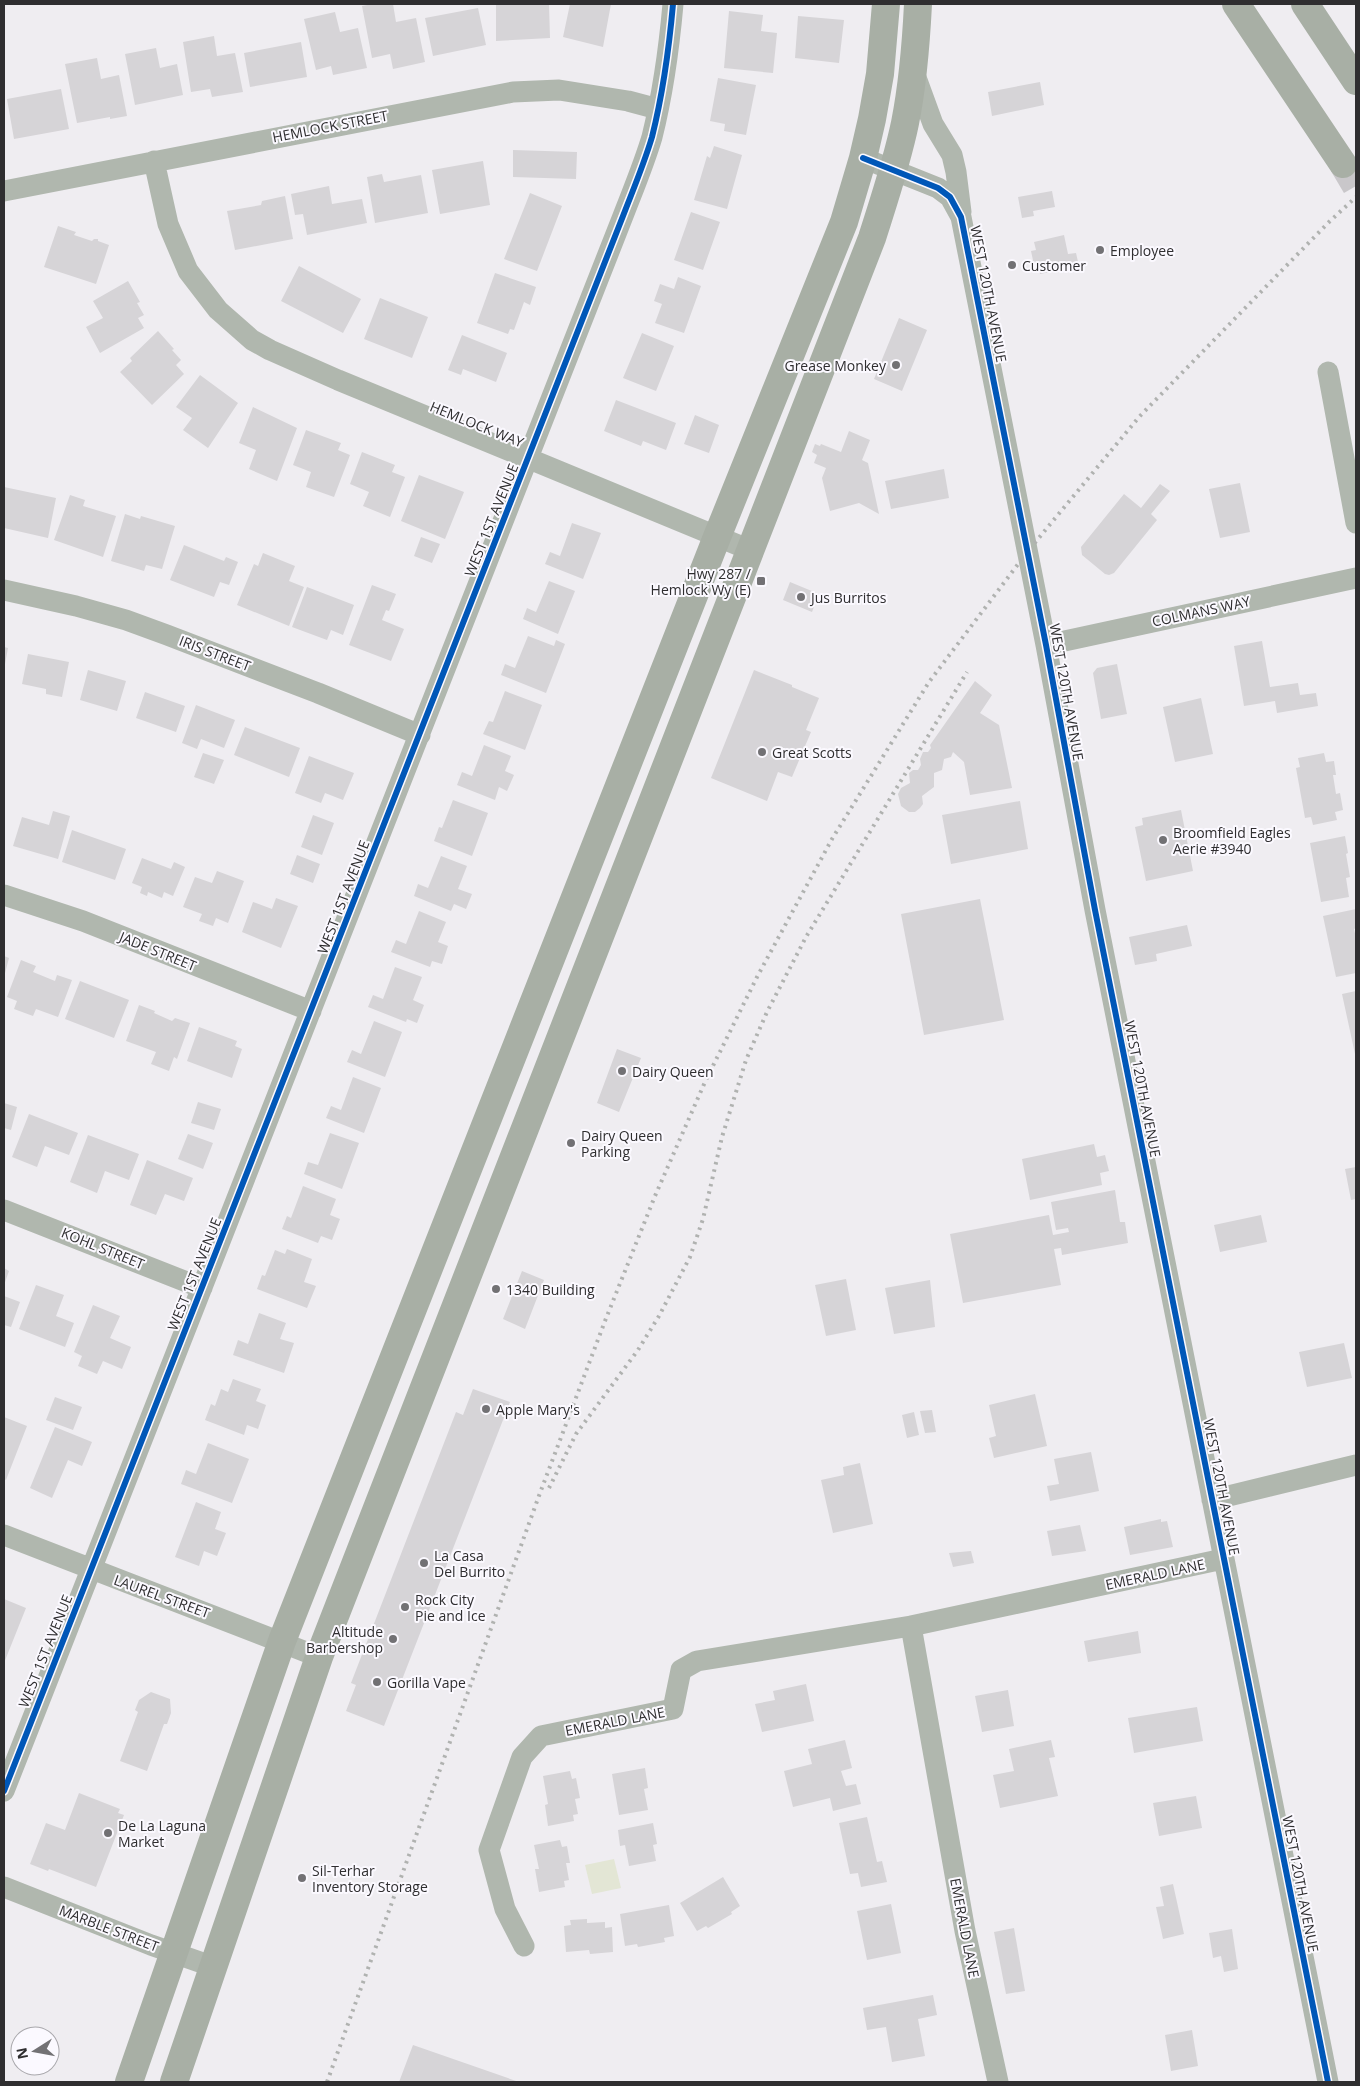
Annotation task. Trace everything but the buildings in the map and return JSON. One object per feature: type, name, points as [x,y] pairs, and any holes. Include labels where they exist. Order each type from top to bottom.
[{"type":"main road","points":[[129,2082],[175,1954],[282,1641],[717,537],[844,222],[863,158],[880,74],[886,4]]},
{"type":"main road","points":[[174,2082],[319,1657],[872,238],[894,169],[905,122],[914,69],[918,4]]},
{"type":"main road","points":[[1236,4],[1343,164]]},
{"type":"main road","points":[[1305,4],[1356,80]]},
{"type":"street","name":"WEST 1ST AVENUE","points":[[4,1791],[623,216],[651,139],[667,63],[673,4]]},
{"type":"street","points":[[914,69],[933,124],[952,155],[956,172],[961,217]]},
{"type":"street","name":"HEMLOCK STREET","points":[[4,191],[513,92],[559,90],[628,101],[658,108]]},
{"type":"street","name":"WEST 120TH AVENUE","points":[[863,158],[925,182],[944,192],[954,202],[961,217],[1046,645],[1077,817],[1328,2082]]},
{"type":"street","name":"HEMLOCK WAY","points":[[154,161],[168,224],[188,271],[218,310],[252,340],[338,380],[750,550]]},
{"type":"street","points":[[1328,372],[1356,523]]},
{"type":"street","name":"COLMANS WAY","points":[[1046,645],[1356,578]]},
{"type":"street","name":"IRIS STREET","points":[[4,590],[76,606],[159,632],[318,693],[420,736]]},
{"type":"street","name":"JADE STREET","points":[[4,895],[84,921],[311,1011]]},
{"type":"street","name":"KOHL STREET","points":[[4,1210],[202,1288]]},
{"type":"street","points":[[1212,1500],[1356,1465]]},
{"type":"street","name":"LAUREL STREET","points":[[4,1535],[91,1570],[282,1641],[319,1657]]},
{"type":"street","name":"EMERALD LANE","points":[[524,1946],[505,1909],[489,1850],[522,1757],[541,1736],[673,1709],[681,1670],[697,1661],[911,1626],[1224,1559]]},
{"type":"street","name":"EMERALD LANE","points":[[911,1626],[965,1931],[998,2082]]},
{"type":"street","name":"MARBLE STREET","points":[[4,1888],[175,1954],[214,1967]]},
{"type":"green space","points":[[614,1859],[621,1888],[592,1894],[585,1865]]},
{"type":"tunnel","points":[[1343,164],[1356,186]]},
{"type":"railway","points":[[327,2082],[540,1493],[655,1196],[705,1082],[757,977],[832,839],[929,682],[1028,551],[1139,417],[1329,222],[1356,197]]},
{"type":"railway","points":[[549,1488],[576,1434],[638,1350],[659,1316],[690,1257],[703,1219],[722,1137],[746,1060],[767,1012],[806,937],[967,672]]},
{"type":"cycle path","points":[[4,1791],[642,167],[652,137],[659,104],[673,4]]},
{"type":"cycle path","points":[[863,158],[938,188],[950,197],[961,217],[1046,645],[1095,910],[1328,2082]]},
{"type":"place","name":"Employee","points":[[1100,250]]},
{"type":"place","name":"Customer","points":[[1012,265]]},
{"type":"place","name":"Grease Monkey","points":[[896,365]]},
{"type":"place","name":"Hwy 287 / Hemlock Wy (E)","points":[[761,581]]},
{"type":"place","name":"Jus Burritos","points":[[801,597]]},
{"type":"place","name":"Great Scotts","points":[[762,752]]},
{"type":"place","name":"Broomfield Eagles Aerie #3940","points":[[1163,840]]},
{"type":"place","name":"Dairy Queen","points":[[622,1071]]},
{"type":"place","name":"Dairy Queen Parking","points":[[571,1143]]},
{"type":"place","name":"1340 Building","points":[[496,1289]]},
{"type":"place","name":"Apple Mary's","points":[[486,1409]]},
{"type":"place","name":"La Casa Del Burrito","points":[[424,1563]]},
{"type":"place","name":"Rock City Pie and Ice","points":[[405,1607]]},
{"type":"place","name":"Altitude Barbershop","points":[[393,1639]]},
{"type":"place","name":"Gorilla Vape","points":[[377,1682]]},
{"type":"place","name":"De La Laguna Market","points":[[108,1833]]},
{"type":"place","name":"Sil-Terhar Inventory Storage","points":[[302,1878]]}]
